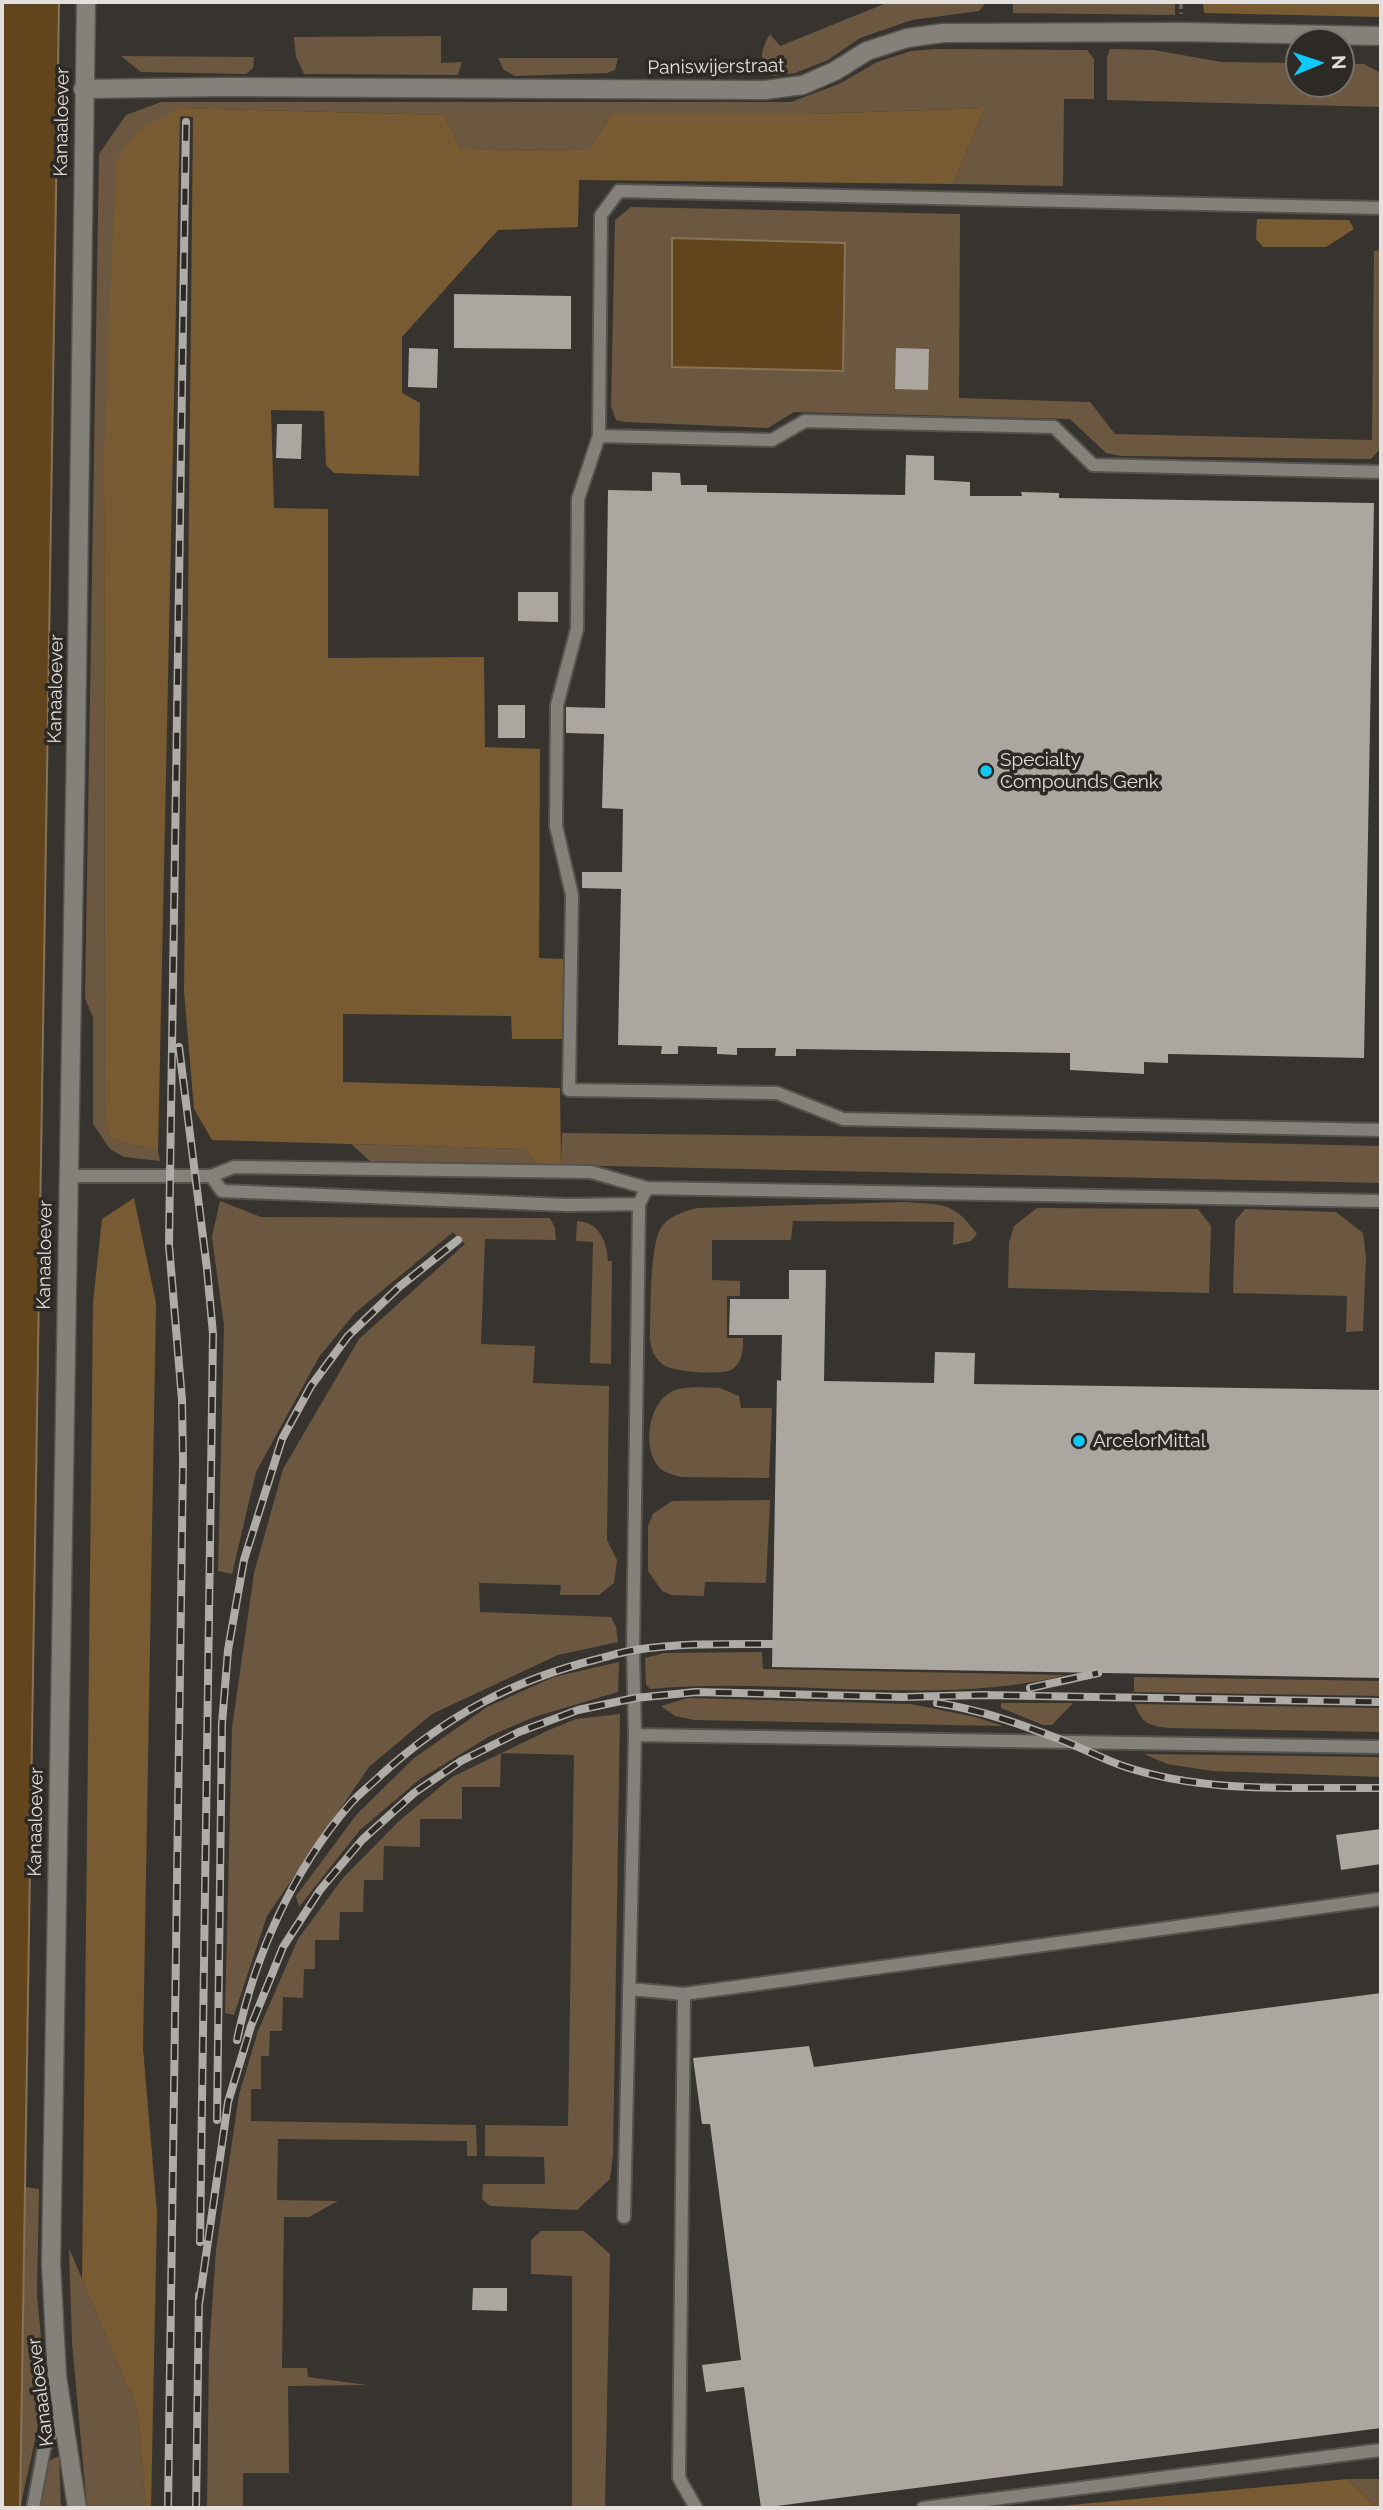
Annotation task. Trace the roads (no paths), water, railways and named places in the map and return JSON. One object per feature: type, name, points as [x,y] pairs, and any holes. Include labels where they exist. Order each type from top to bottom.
[{"type":"street","name":"Kanaaloever","points":[[77,2508],[57,2376],[51,2264],[86,2]]},
{"type":"street","name":"Paniswijerstraat","points":[[83,89],[246,87],[765,90],[803,85],[835,71],[867,51],[907,38],[943,33],[1182,32],[1381,37]]},
{"type":"lane","points":[[1381,208],[619,191],[601,215],[599,436],[578,499],[577,629],[557,705],[556,826],[572,895],[569,1090],[777,1093],[843,1119],[1381,1130]]},
{"type":"lane","points":[[599,436],[772,440],[805,421],[1054,427],[1093,465],[1381,472]]},
{"type":"lane","points":[[68,1176],[211,1176],[233,1167],[591,1172],[646,1188],[1381,1201]]},
{"type":"lane","points":[[211,1176],[222,1191],[567,1205],[639,1204]]},
{"type":"lane","points":[[624,2217],[635,1735],[633,1650],[639,1204],[646,1188]]},
{"type":"lane","points":[[635,1735],[1381,1747]]},
{"type":"lane","points":[[629,1989],[684,1994],[1381,1899]]},
{"type":"lane","points":[[684,1994],[679,2478],[696,2508]]},
{"type":"lane","points":[[33,2508],[44,2449],[63,2410]]},
{"type":"lane","points":[[923,2508],[1381,2450]]},
{"type":"railway","points":[[168,2508],[183,1462],[182,1400],[169,1245],[186,122]]},
{"type":"railway","points":[[179,1047],[213,1334],[200,2242]]},
{"type":"railway","points":[[217,2120],[222,1724],[228,1650],[244,1560],[282,1439],[311,1386],[348,1336],[399,1287],[458,1240]]},
{"type":"railway","points":[[237,2040],[254,1976],[266,1945],[279,1914],[311,1856],[355,1799],[430,1735],[507,1690],[564,1669],[614,1655],[670,1646],[773,1644]]},
{"type":"railway","points":[[1030,1688],[1098,1673]]},
{"type":"railway","points":[[199,2304],[228,2102],[251,2026],[283,1947],[320,1890],[362,1840],[414,1793],[461,1761],[519,1732],[578,1710],[635,1698],[696,1692],[1381,1702]]},
{"type":"railway","points":[[937,1703],[1033,1729],[1123,1766],[1154,1775],[1251,1787],[1381,1788]]},
{"type":"railway","points":[[196,2508],[199,2295]]},
{"type":"place","name":"Specialty Compounds Genk","points":[[986,771]]},
{"type":"place","name":"ArcelorMittal","points":[[1079,1441]]}]
